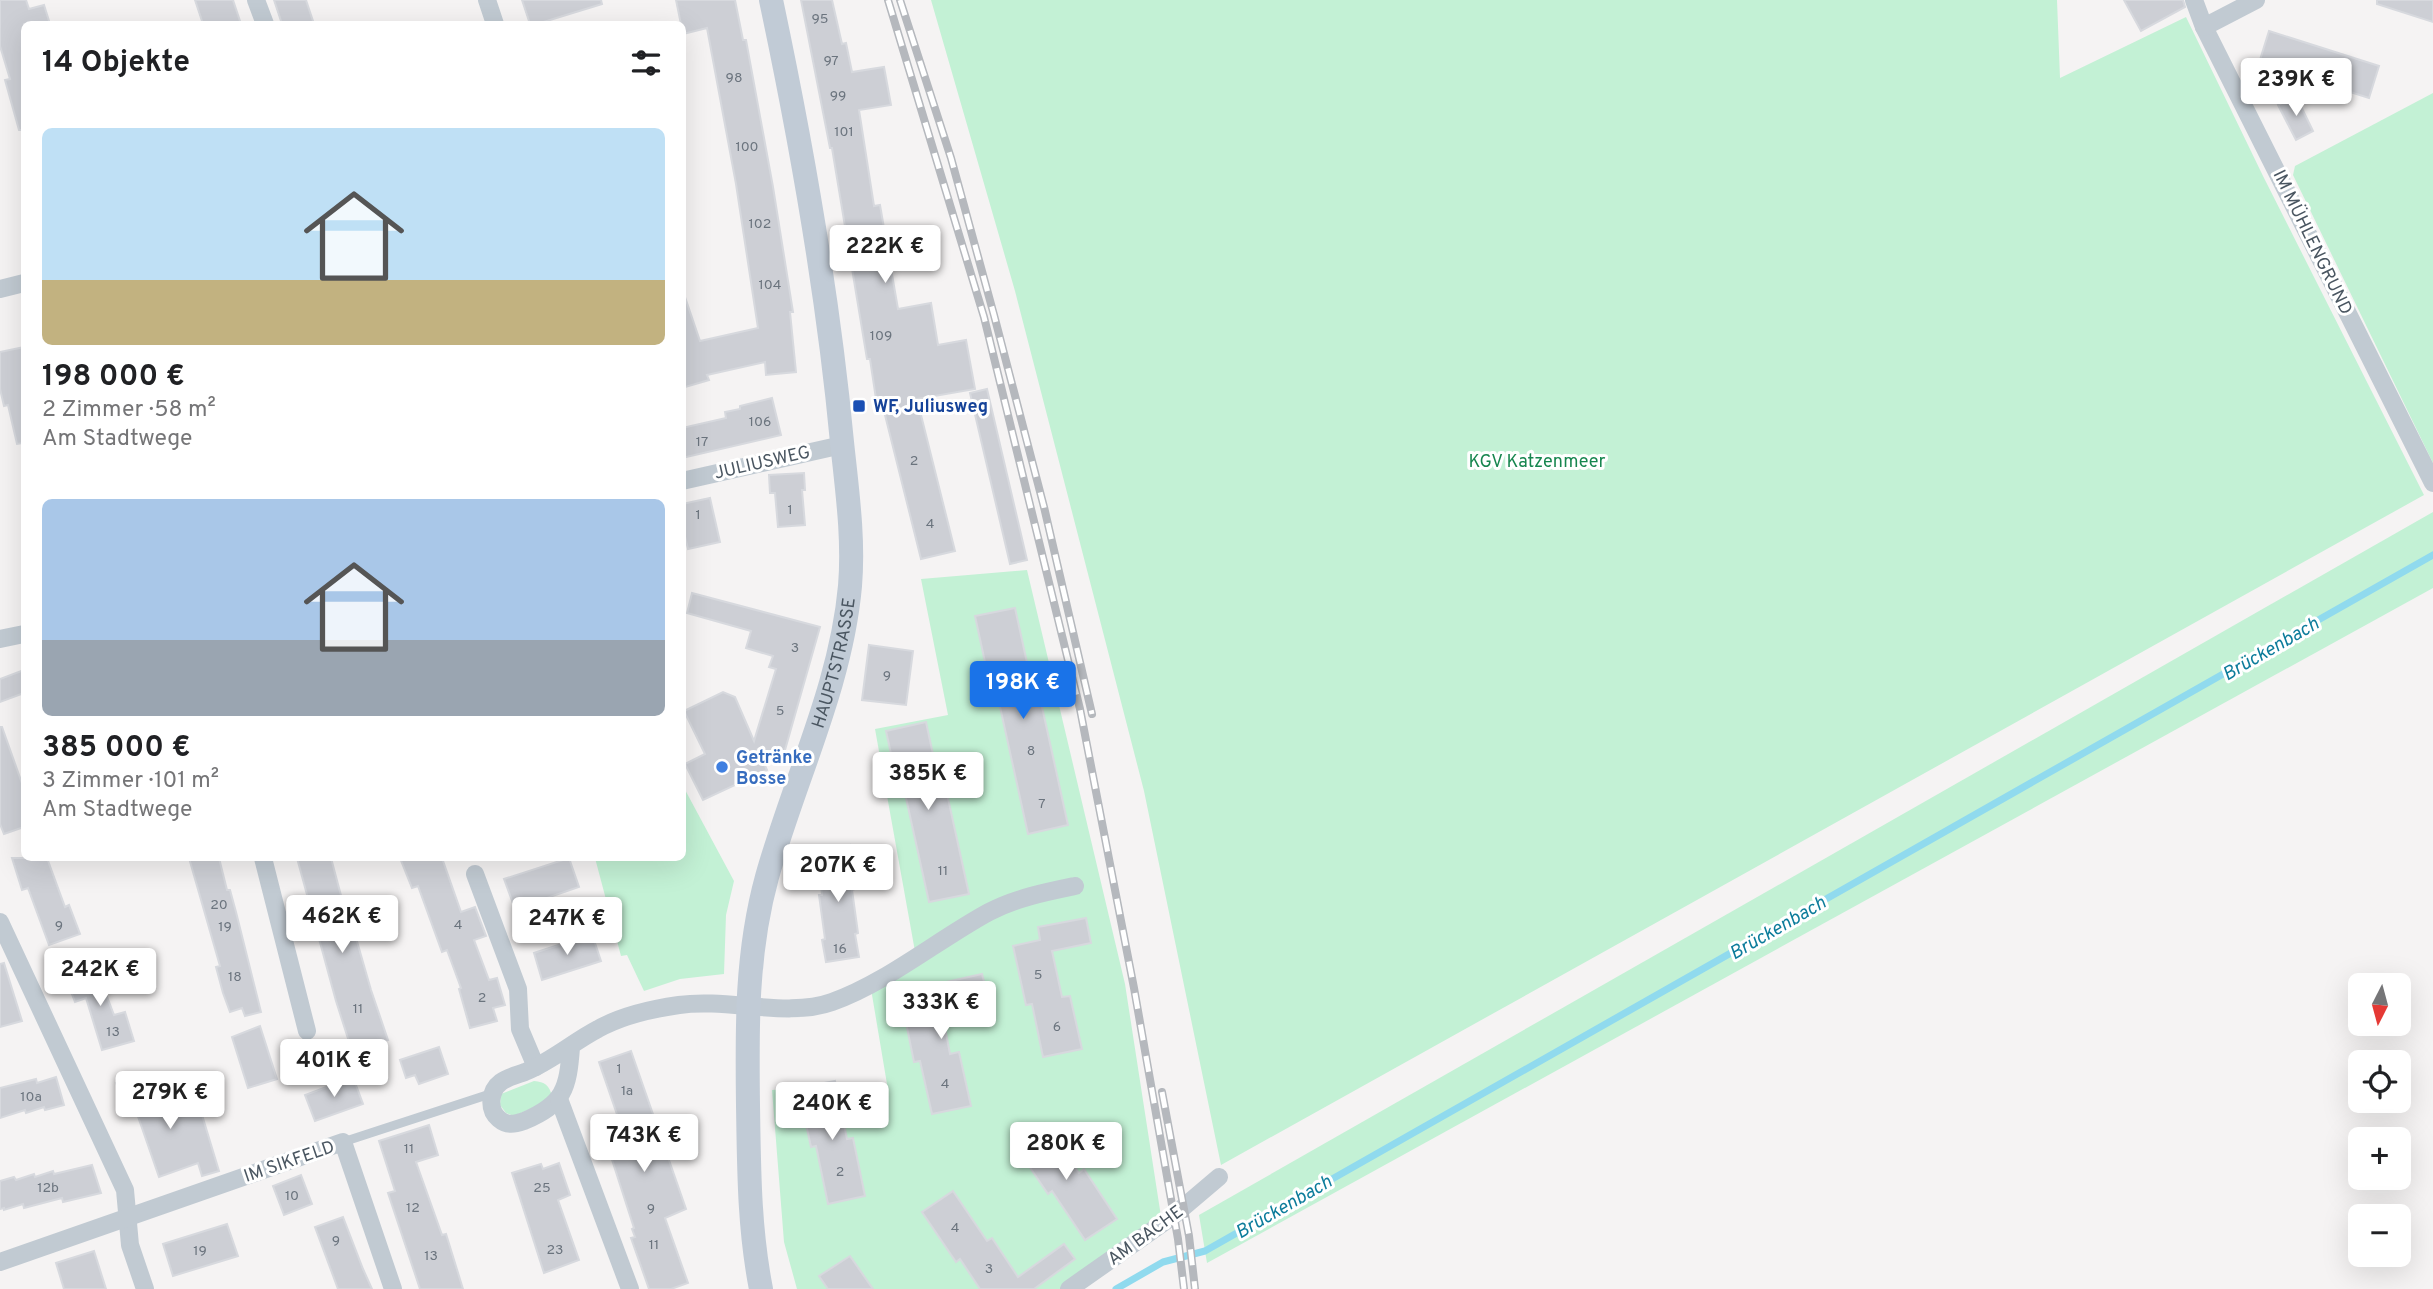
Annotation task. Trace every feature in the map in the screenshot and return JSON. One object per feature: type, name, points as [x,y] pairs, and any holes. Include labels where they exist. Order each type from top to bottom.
[{"type":"street","points":[[256,0],[264,21]]},
{"type":"street","points":[[487,0],[494,21]]},
{"type":"street","name":"HAUPTSTRASSE","points":[[761,1289],[749,1211],[747,1005],[752,943],[762,896],[829,690],[845,623],[851,558],[830,324],[771,0]]},
{"type":"street","name":"IM MÜHLENGRUND","points":[[2194,0],[2204,27],[2433,483]]},
{"type":"street","points":[[2204,27],[2256,0]]},
{"type":"street","points":[[0,289],[21,284]]},
{"type":"street","name":"JULIUSWEG","points":[[686,480],[842,445]]},
{"type":"street","points":[[0,639],[21,635]]},
{"type":"street","points":[[264,861],[307,1031]]},
{"type":"street","points":[[475,874],[518,989],[520,1029],[536,1067]]},
{"type":"street","points":[[570,1047],[567,1075],[559,1098],[545,1111],[516,1124],[509,1124],[497,1118],[493,1110],[493,1093],[500,1083],[536,1067],[570,1047],[610,1024],[654,1009],[707,1003],[796,1008],[816,1007],[834,1002],[916,957],[990,911],[1036,894],[1075,886]]},
{"type":"street","points":[[0,922],[125,1190],[130,1245],[145,1289]]},
{"type":"street","points":[[559,1098],[630,1289]]},
{"type":"street","name":"IM SIKFELD","points":[[0,1262],[344,1142],[393,1289]]},
{"type":"street","name":"AM BACHE","points":[[1069,1289],[1173,1216],[1219,1177]]},
{"type":"lane","points":[[344,1142],[493,1093]]},
{"type":"green space","name":"KGV Katzenmeer","points":[[931,0],[2057,0],[2060,78],[2186,17],[2424,495],[1221,1165],[1144,791],[1015,291]]},
{"type":"green space","points":[[2433,93],[2433,463],[2293,175],[2295,166]]},
{"type":"green space","points":[[2433,512],[2433,588],[1207,1263],[1199,1215]]},
{"type":"green space","points":[[1027,570],[1125,984],[1162,1223],[1062,1289],[797,1289],[784,1242],[772,1090],[835,1081],[838,1092],[887,1084],[870,983],[916,957],[875,729],[948,715],[921,579]]},
{"type":"green space","points":[[686,792],[734,881],[726,915],[724,974],[680,979],[644,991],[627,955],[621,956],[596,861],[686,861]]},
{"type":"green space","points":[[534,1081],[544,1083],[548,1087],[552,1096],[550,1100],[514,1116],[506,1113],[500,1105],[501,1094]]},
{"type":"building","points":[[0,0],[26,0],[29,9],[44,5],[49,21],[21,21],[21,130],[5,80],[10,79],[0,46]]},
{"type":"building","points":[[195,0],[233,0],[240,21],[202,21]]},
{"type":"building","points":[[274,0],[306,0],[313,21],[281,21]]},
{"type":"building","points":[[522,0],[601,0],[602,4],[547,21],[529,21]]},
{"type":"building","points":[[676,0],[735,0],[743,40],[746,40],[773,187],[793,312],[790,312],[796,372],[766,375],[765,362],[707,375],[709,380],[686,387],[686,300],[700,341],[758,328],[736,184],[707,28],[686,33],[686,21],[680,21]]},
{"type":"building","points":[[801,0],[832,0],[842,44],[846,43],[852,72],[884,67],[891,105],[859,110],[874,206],[880,205],[898,309],[931,303],[938,345],[966,340],[975,389],[917,399],[955,551],[921,559],[884,411],[878,412],[832,148]]},
{"type":"building","points":[[2124,0],[2183,0],[2185,7],[2141,31]]},
{"type":"building","points":[[2377,0],[2433,0],[2433,22],[2377,4]]},
{"type":"building","points":[[2269,31],[2379,66],[2369,98],[2259,63]]},
{"type":"building","points":[[2296,96],[2313,131],[2296,140],[2278,105]]},
{"type":"building","points":[[21,348],[21,443],[17,444],[8,405],[4,406],[0,389],[0,352]]},
{"type":"building","points":[[987,389],[1027,560],[1010,564],[970,393]]},
{"type":"building","points":[[772,398],[781,435],[686,457],[686,427],[726,418],[725,412],[740,409],[740,406]]},
{"type":"building","points":[[804,473],[805,490],[802,490],[805,525],[778,527],[775,493],[770,493],[769,475]]},
{"type":"building","points":[[710,498],[720,542],[688,549],[686,503]]},
{"type":"building","points":[[692,593],[820,627],[783,757],[758,750],[767,770],[703,800],[686,764],[705,754],[686,710],[723,692],[735,697],[754,741],[776,669],[769,667],[773,656],[746,648],[751,631],[687,613]]},
{"type":"building","points":[[1015,608],[1028,667],[1033,666],[1068,825],[1028,834],[993,675],[988,676],[975,616]]},
{"type":"building","points":[[869,645],[913,651],[906,705],[862,700]]},
{"type":"building","points":[[21,671],[21,694],[0,702],[0,679]]},
{"type":"building","points":[[926,722],[939,782],[944,780],[969,894],[929,902],[904,789],[899,790],[886,731]]},
{"type":"building","points":[[2,727],[21,781],[21,828],[4,834],[0,824]]},
{"type":"building","points":[[850,845],[858,933],[855,934],[859,957],[826,962],[822,940],[825,939],[817,851]]},
{"type":"building","points":[[12,858],[21,858],[21,861],[48,861],[65,907],[69,905],[80,934],[49,945],[28,888],[22,890]]},
{"type":"building","points":[[190,861],[220,861],[227,890],[230,890],[261,1012],[245,1016],[242,1008],[230,1012],[216,967],[220,966]]},
{"type":"building","points":[[298,861],[332,861],[347,918],[350,917],[388,1040],[352,1051]]},
{"type":"building","points":[[401,861],[443,861],[461,912],[475,907],[486,936],[474,940],[489,980],[497,978],[505,1005],[493,1008],[497,1021],[470,1028],[459,989],[461,988],[447,950],[442,952],[418,886],[412,888]]},
{"type":"building","points":[[560,861],[570,861],[579,887],[515,909],[504,879]]},
{"type":"building","points":[[1086,918],[1091,943],[1052,951],[1062,997],[1070,996],[1082,1049],[1043,1057],[1032,1004],[1026,1005],[1013,946],[1040,940],[1038,927]]},
{"type":"building","points":[[592,934],[601,961],[542,980],[534,953]]},
{"type":"building","points":[[4,963],[22,1021],[0,1027],[0,964]]},
{"type":"building","points":[[95,965],[114,1015],[125,1012],[134,1041],[102,1050],[86,998],[75,1002],[65,976]]},
{"type":"building","points":[[982,974],[988,997],[941,1007],[950,1054],[959,1052],[971,1106],[932,1114],[920,1061],[914,1062],[902,1003],[926,998],[924,987]]},
{"type":"building","points":[[260,1026],[277,1079],[248,1088],[232,1037]]},
{"type":"building","points":[[439,1047],[448,1074],[419,1084],[415,1075],[406,1078],[400,1060]]},
{"type":"building","points":[[631,1051],[686,1209],[665,1218],[688,1283],[671,1289],[649,1289],[631,1238],[635,1237],[634,1228],[604,1135],[622,1129],[599,1062]]},
{"type":"building","points":[[144,1072],[161,1116],[199,1105],[219,1171],[202,1176],[198,1163],[159,1177],[134,1105],[127,1108],[116,1083]]},
{"type":"building","points":[[56,1077],[64,1105],[45,1110],[44,1107],[26,1113],[25,1110],[0,1118],[0,1088],[36,1079],[37,1083]]},
{"type":"building","points":[[353,1077],[363,1104],[315,1121],[305,1095]]},
{"type":"building","points":[[835,1081],[847,1139],[853,1138],[865,1196],[828,1204],[816,1146],[811,1147],[798,1088]]},
{"type":"building","points":[[1045,1123],[1079,1173],[1084,1169],[1117,1219],[1085,1240],[1052,1191],[1048,1194],[1014,1144]]},
{"type":"building","points":[[429,1125],[438,1155],[416,1162],[442,1235],[446,1234],[463,1289],[420,1289],[388,1193],[395,1191],[379,1141]]},
{"type":"building","points":[[559,1163],[570,1195],[558,1200],[579,1260],[544,1273],[512,1173],[541,1164],[543,1169]]},
{"type":"building","points":[[92,1165],[101,1193],[63,1202],[62,1198],[24,1208],[23,1204],[0,1209],[0,1181],[14,1177],[16,1180],[34,1174],[35,1177],[53,1171],[54,1174]]},
{"type":"building","points":[[301,1175],[312,1204],[284,1215],[273,1186]]},
{"type":"building","points":[[953,1191],[987,1241],[992,1238],[1018,1277],[1064,1244],[1075,1259],[1034,1289],[980,1289],[960,1259],[956,1262],[922,1212]]},
{"type":"building","points":[[343,1217],[372,1289],[338,1289],[315,1227]]},
{"type":"building","points":[[227,1224],[238,1256],[173,1276],[163,1244]]},
{"type":"building","points":[[94,1251],[106,1289],[64,1289],[56,1263]]},
{"type":"building","points":[[850,1256],[873,1289],[828,1289],[819,1276]]},
{"type":"waterway","name":"Brückenbach","points":[[1116,1289],[1163,1262],[1205,1251],[2433,555]]},
{"type":"railway","points":[[888,0],[984,317],[1080,709],[1134,988],[1178,1239],[1184,1289]]},
{"type":"railway","points":[[900,0],[951,158],[994,315],[1044,507],[1092,714]]},
{"type":"railway","points":[[1162,1092],[1189,1236],[1195,1289]]},
{"type":"place","name":"WF, Juliusweg","points":[[859,406]]},
{"type":"place","name":"Getränke Bosse","points":[[722,767]]}]
